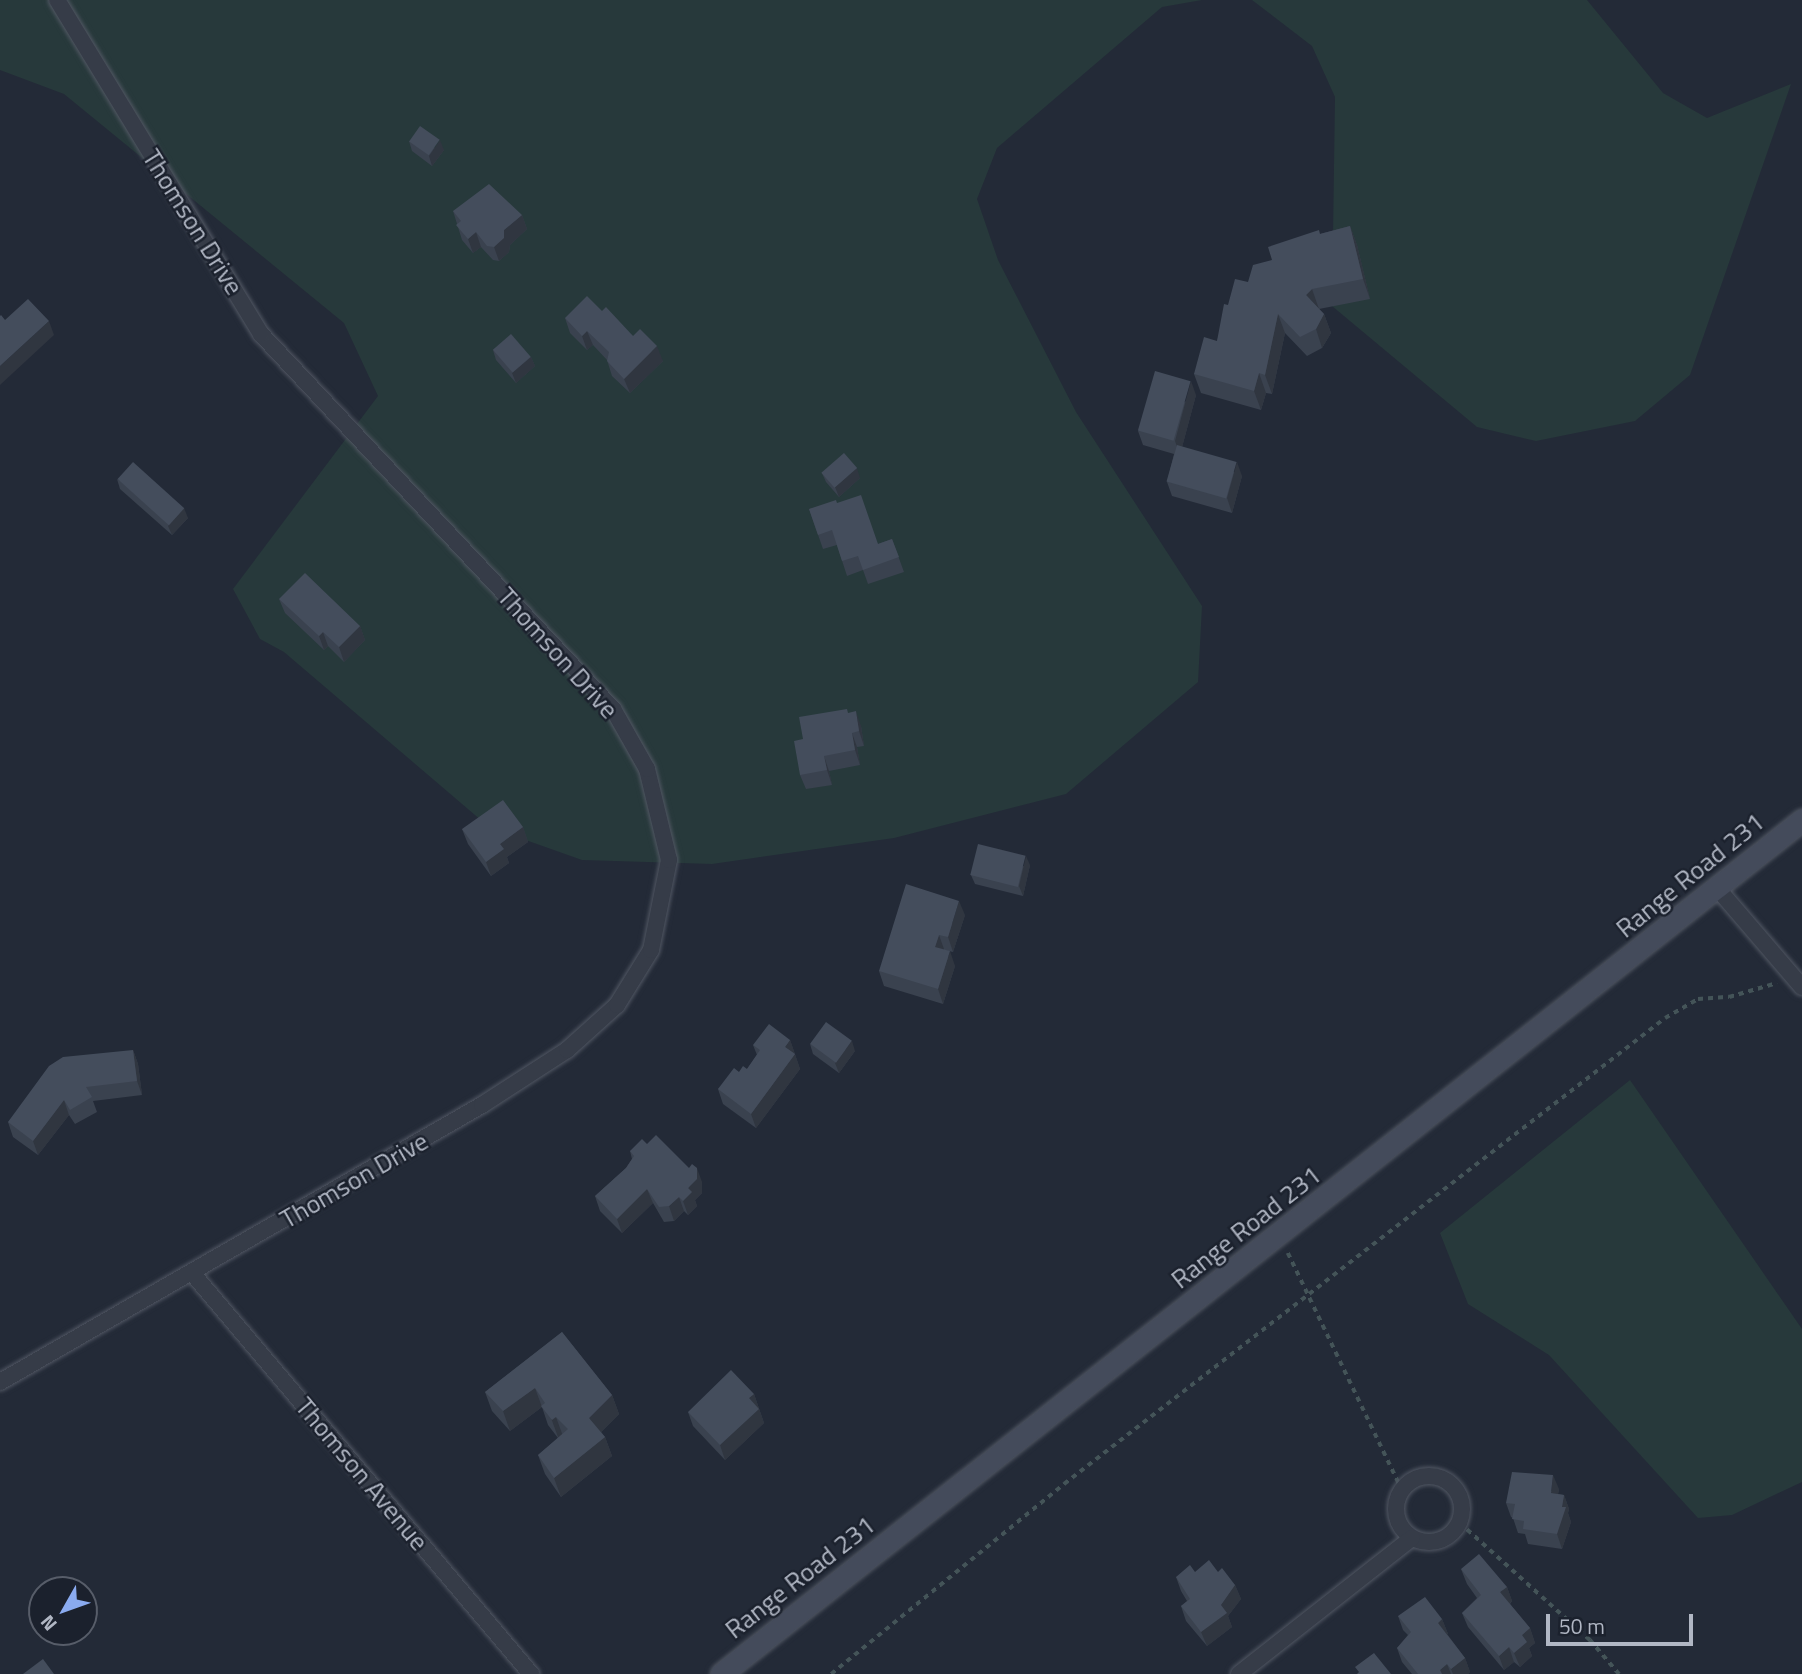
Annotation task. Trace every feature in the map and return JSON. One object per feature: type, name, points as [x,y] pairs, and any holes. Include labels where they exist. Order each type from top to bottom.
[{"type":"street","name":"Thomson Drive","points":[[0,1382],[482,1105],[567,1050],[617,1005],[651,950],[669,860],[647,769],[613,709],[261,334],[57,0]]},
{"type":"street","name":"Range Road 231","points":[[722,1674],[1802,820]]},
{"type":"street","points":[[1718,889],[1797,981]]},
{"type":"street","name":"Thomson Avenue","points":[[192,1274],[531,1674]]},
{"type":"street","points":[[1422,1476],[1443,1478],[1462,1502],[1460,1523],[1445,1539],[1434,1543],[1412,1538],[1398,1520],[1395,1509],[1402,1490],[1422,1476]]},
{"type":"street","points":[[1239,1674],[1412,1538]]},
{"type":"path","points":[[831,1674],[1064,1484],[1682,1006],[1708,997],[1751,992],[1797,981]]},
{"type":"path","points":[[1278,1237],[1402,1490]]},
{"type":"path","points":[[1460,1523],[1590,1640],[1619,1674]]},
{"type":"shaded area","points":[[0,0],[1202,0],[1162,7],[997,148],[977,199],[998,260],[1076,412],[1202,606],[1198,682],[1066,794],[894,838],[712,864],[582,860],[489,827],[284,652],[260,639],[233,589],[378,396],[344,323],[64,94],[0,70]]},
{"type":"shaded area","points":[[1252,0],[1587,0],[1663,93],[1707,118],[1791,84],[1690,375],[1635,421],[1536,441],[1477,427],[1332,306],[1335,97],[1312,46]]},
{"type":"shaded area","points":[[1630,1080],[1802,1329],[1802,1482],[1732,1515],[1698,1518],[1549,1355],[1468,1304],[1440,1233]]},
{"type":"building","points":[[420,126],[440,140],[429,155],[409,142]]},
{"type":"building","points":[[489,184],[522,215],[504,230],[504,238],[494,247],[487,246],[476,232],[468,239],[456,225],[461,221],[453,211]]},
{"type":"building","points":[[1350,226],[1363,279],[1312,289],[1306,295],[1324,314],[1316,329],[1300,337],[1278,314],[1265,375],[1259,373],[1254,391],[1194,374],[1204,337],[1217,341],[1224,304],[1228,305],[1235,279],[1248,282],[1253,265],[1272,260],[1268,247],[1319,230],[1320,234]]},
{"type":"building","points":[[587,296],[602,311],[606,307],[633,336],[640,329],[657,346],[624,379],[607,361],[609,352],[587,331],[582,336],[565,318]]},
{"type":"building","points":[[28,299],[49,321],[0,366],[0,316],[5,320]]},
{"type":"building","points":[[511,334],[531,357],[513,372],[493,350]]},
{"type":"building","points":[[1155,371],[1191,381],[1173,441],[1138,431]]},
{"type":"building","points":[[1177,445],[1237,462],[1226,499],[1167,482]]},
{"type":"building","points":[[844,453],[857,468],[834,488],[821,473]]},
{"type":"building","points":[[133,462],[184,508],[169,525],[118,479]]},
{"type":"building","points":[[861,495],[878,544],[892,539],[899,557],[863,570],[858,556],[842,561],[832,530],[818,535],[809,509]]},
{"type":"building","points":[[305,573],[360,626],[339,647],[323,632],[319,636],[279,599]]},
{"type":"building","points":[[847,709],[848,713],[856,711],[859,731],[852,733],[855,750],[824,756],[827,770],[800,775],[794,741],[803,739],[799,717]]},
{"type":"building","points":[[503,800],[523,827],[500,844],[504,849],[486,862],[462,829]]},
{"type":"building","points":[[978,844],[1026,856],[1018,887],[970,875]]},
{"type":"building","points":[[906,884],[959,901],[948,937],[939,935],[935,947],[950,951],[938,989],[879,971]]},
{"type":"building","points":[[826,1022],[852,1041],[836,1063],[810,1044]]},
{"type":"building","points":[[769,1024],[790,1040],[785,1047],[795,1054],[751,1114],[718,1089],[734,1068],[739,1072],[743,1066],[747,1069],[760,1050],[753,1045]]},
{"type":"building","points":[[133,1050],[137,1081],[86,1087],[92,1097],[70,1110],[64,1100],[33,1141],[8,1122],[49,1066],[63,1057]]},
{"type":"building","points":[[656,1135],[689,1168],[692,1164],[697,1168],[697,1179],[688,1188],[692,1192],[683,1201],[679,1197],[669,1206],[659,1207],[647,1189],[617,1219],[595,1196],[626,1168],[634,1156],[630,1151],[642,1139],[647,1144]]},
{"type":"building","points":[[562,1332],[612,1395],[589,1418],[605,1437],[554,1478],[538,1455],[568,1429],[556,1417],[552,1420],[541,1406],[545,1403],[535,1388],[503,1411],[485,1392]]},
{"type":"building","points":[[731,1370],[754,1394],[749,1398],[759,1409],[720,1445],[688,1412]]},
{"type":"building","points":[[1512,1472],[1553,1475],[1551,1493],[1564,1495],[1562,1507],[1566,1507],[1557,1534],[1523,1529],[1524,1521],[1512,1519],[1515,1504],[1506,1503]]},
{"type":"building","points":[[1479,1554],[1507,1587],[1500,1592],[1530,1628],[1522,1635],[1527,1642],[1514,1653],[1509,1647],[1499,1656],[1462,1613],[1481,1595],[1461,1569]]},
{"type":"building","points":[[1209,1560],[1218,1572],[1222,1568],[1235,1585],[1221,1605],[1227,1613],[1201,1632],[1181,1606],[1190,1599],[1176,1577],[1190,1565],[1195,1572]]},
{"type":"building","points":[[1425,1597],[1442,1619],[1438,1623],[1465,1658],[1451,1669],[1447,1664],[1440,1670],[1442,1674],[1418,1674],[1397,1648],[1411,1632],[1398,1616]]},
{"type":"building","points":[[1374,1653],[1391,1674],[1357,1674],[1359,1672],[1355,1667]]},
{"type":"building","points":[[43,1659],[54,1674],[23,1674]]}]
